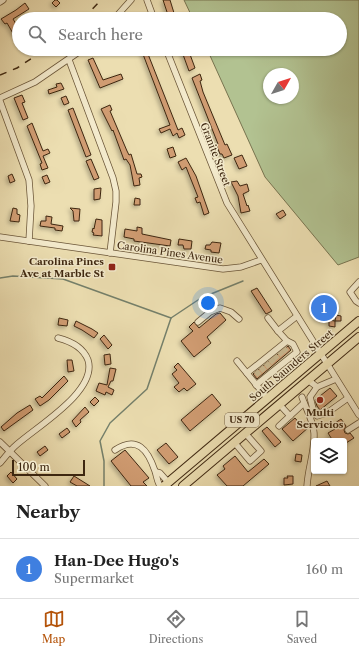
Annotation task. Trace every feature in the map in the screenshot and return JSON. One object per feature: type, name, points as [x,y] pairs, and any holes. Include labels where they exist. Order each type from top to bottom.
[{"type":"highway","name":"South Saunders Street","points":[[164,485],[359,321]]},
{"type":"highway","name":"US 70","points":[[183,486],[359,337]]},
{"type":"street","points":[[120,12],[131,0]]},
{"type":"street","points":[[147,0],[151,12]]},
{"type":"street","points":[[29,241],[31,206],[29,180],[0,99],[35,82],[74,56]]},
{"type":"street","name":"Granite Street","points":[[169,56],[222,194],[261,260]]},
{"type":"street","points":[[69,60],[116,191],[110,253]]},
{"type":"street","name":"Carolina Pines Avenue","points":[[0,237],[224,269],[241,267],[261,260]]},
{"type":"street","points":[[261,260],[359,415]]},
{"type":"street","points":[[359,282],[350,292],[359,303]]},
{"type":"street","points":[[198,322],[210,312],[220,308],[231,312],[239,319]]},
{"type":"street","points":[[278,331],[297,316]]},
{"type":"street","points":[[256,385],[274,368],[297,352],[293,344],[287,341],[268,318]]},
{"type":"street","points":[[0,462],[72,399],[84,386],[89,368],[83,351],[74,344],[58,338]]},
{"type":"street","points":[[247,373],[269,358],[287,341]]},
{"type":"street","points":[[237,361],[267,398]]},
{"type":"street","points":[[279,426],[317,387],[336,379]]},
{"type":"street","points":[[308,380],[317,387]]},
{"type":"street","points":[[305,399],[317,416],[319,416],[327,413],[348,398]]},
{"type":"street","points":[[305,399],[314,432],[307,486]]},
{"type":"street","points":[[279,404],[290,416]]},
{"type":"street","points":[[348,430],[359,423]]},
{"type":"street","points":[[234,442],[250,461],[261,451],[245,433]]},
{"type":"street","points":[[0,442],[45,486]]},
{"type":"street","points":[[115,450],[123,445],[134,443],[138,444],[148,456],[156,472],[156,477],[164,485]]},
{"type":"street","points":[[156,472],[160,473],[164,485]]},
{"type":"green space","points":[[184,0],[359,0],[359,257],[338,265],[265,177],[210,56],[347,56],[347,12],[190,12]]},
{"type":"building","points":[[55,0],[60,3],[56,7],[52,3]]},
{"type":"building","points":[[163,0],[170,0],[174,12],[167,12]]},
{"type":"building","points":[[25,3],[29,9],[24,12],[13,12]]},
{"type":"building","points":[[12,12],[12,32],[7,23],[5,24],[1,19]]},
{"type":"building","points":[[144,56],[149,56],[178,130],[182,128],[185,135],[179,138],[177,133],[173,136],[170,129],[161,133],[159,129],[170,125]]},
{"type":"building","points":[[184,56],[191,56],[195,68],[189,71]]},
{"type":"building","points":[[93,58],[103,80],[121,74],[123,79],[100,88],[88,60]]},
{"type":"building","points":[[200,74],[203,92],[225,145],[227,144],[232,155],[224,158],[222,154],[220,154],[216,144],[218,144],[192,78]]},
{"type":"building","points":[[61,83],[64,89],[49,94],[48,90],[57,87],[56,84]]},
{"type":"building","points":[[22,95],[25,102],[22,103],[28,118],[23,120],[14,98]]},
{"type":"building","points":[[66,96],[69,103],[64,105],[61,98]]},
{"type":"building","points":[[110,105],[112,110],[110,111],[127,151],[129,155],[131,154],[137,174],[141,174],[142,177],[139,178],[140,185],[134,186],[130,165],[126,159],[124,160],[113,130],[112,131],[101,109]]},
{"type":"building","points":[[73,108],[91,155],[86,157],[68,110]]},
{"type":"building","points":[[32,123],[43,151],[48,149],[50,153],[43,156],[48,168],[42,170],[40,164],[42,163],[27,126]]},
{"type":"building","points":[[173,147],[176,156],[170,158],[167,149]]},
{"type":"building","points":[[242,155],[247,166],[239,169],[234,158]]},
{"type":"building","points":[[186,158],[196,176],[209,213],[204,215],[200,202],[197,203],[195,198],[198,197],[186,167],[182,170],[178,162]]},
{"type":"building","points":[[91,159],[99,178],[94,180],[86,161]]},
{"type":"building","points":[[12,174],[15,181],[10,183],[8,176]]},
{"type":"building","points":[[47,175],[50,182],[45,184],[42,177]]},
{"type":"building","points":[[237,181],[240,186],[247,184],[249,191],[243,194],[250,211],[241,213],[238,196],[231,182]]},
{"type":"building","points":[[101,188],[100,199],[94,200],[94,189]]},
{"type":"building","points":[[135,198],[140,199],[140,205],[134,205]]},
{"type":"building","points":[[13,208],[17,209],[17,214],[20,215],[19,222],[10,221]]},
{"type":"building","points":[[70,208],[80,209],[79,221],[74,221],[73,211]]},
{"type":"building","points":[[283,210],[286,215],[280,219],[276,214]]},
{"type":"building","points":[[46,216],[52,217],[51,224],[63,226],[62,231],[55,230],[55,228],[40,226],[41,221],[46,221]]},
{"type":"building","points":[[96,219],[102,220],[102,236],[93,235],[94,233],[92,232]]},
{"type":"building","points":[[137,227],[142,228],[142,234],[171,240],[170,246],[134,241],[134,239],[124,237],[125,229],[137,231]]},
{"type":"building","points":[[179,239],[192,241],[191,249],[184,249],[183,245],[178,245]]},
{"type":"building","points":[[212,242],[221,243],[219,253],[211,252],[211,250],[205,249],[206,245],[210,245]]},
{"type":"building","points":[[257,288],[272,311],[266,314],[251,291]]},
{"type":"building","points":[[324,298],[331,306],[321,314],[314,306]]},
{"type":"building","points":[[220,313],[226,320],[207,337],[211,343],[194,357],[181,341],[193,331],[189,327],[194,322],[199,328],[216,314]]},
{"type":"building","points":[[336,315],[341,316],[341,321],[335,321]]},
{"type":"building","points":[[59,318],[68,320],[67,326],[58,325]]},
{"type":"building","points":[[329,320],[335,321],[335,327],[329,326]]},
{"type":"building","points":[[76,321],[98,333],[94,338],[74,326]]},
{"type":"building","points":[[104,335],[112,345],[108,349],[100,339]]},
{"type":"building","points":[[288,346],[291,350],[257,379],[253,374]]},
{"type":"building","points":[[110,354],[111,364],[105,365],[104,355]]},
{"type":"building","points":[[67,360],[72,360],[74,371],[68,372]]},
{"type":"building","points":[[178,363],[196,384],[187,391],[184,388],[179,392],[174,387],[179,383],[172,374],[177,370],[174,367]]},
{"type":"building","points":[[110,368],[116,369],[113,381],[111,381],[108,387],[114,390],[112,395],[106,392],[105,395],[96,391],[99,383],[107,385]]},
{"type":"building","points":[[64,376],[68,381],[49,400],[40,406],[35,399],[40,396],[42,398]]},
{"type":"building","points":[[330,388],[337,396],[320,410],[315,400]]},
{"type":"building","points":[[212,394],[221,405],[190,431],[181,420]]},
{"type":"building","points":[[95,397],[99,401],[94,406],[90,402]]},
{"type":"building","points":[[30,405],[33,410],[4,431],[1,427],[17,413]]},
{"type":"building","points":[[85,407],[89,412],[80,420],[81,422],[76,427],[72,421]]},
{"type":"building","points":[[295,418],[301,425],[305,422],[309,427],[293,441],[282,429]]},
{"type":"building","points":[[341,419],[346,426],[344,430],[345,433],[350,433],[354,438],[347,442],[347,438],[331,438],[328,433],[335,429],[332,425]]},
{"type":"building","points":[[267,427],[281,442],[275,447],[262,431]]},
{"type":"building","points":[[67,428],[70,432],[62,438],[59,434]]},
{"type":"building","points":[[166,443],[178,457],[169,464],[157,450]]},
{"type":"building","points":[[45,446],[48,450],[40,456],[37,452]]},
{"type":"building","points":[[125,450],[149,478],[143,482],[147,486],[131,486],[111,461]]},
{"type":"building","points":[[296,454],[302,455],[301,462],[295,461]]},
{"type":"building","points":[[235,456],[248,472],[264,459],[269,464],[243,486],[227,486],[217,475],[225,469],[223,466]]},
{"type":"building","points":[[11,472],[17,479],[13,483],[7,476]]},
{"type":"building","points":[[74,476],[90,486],[77,486],[70,482]]},
{"type":"building","points":[[287,476],[293,476],[293,484],[284,485],[284,478],[288,478]]},
{"type":"building","points":[[327,481],[330,486],[316,486]]},
{"type":"waterway","points":[[0,278],[13,276],[63,279],[171,318]]},
{"type":"waterway","points":[[104,486],[104,461],[100,441],[110,423],[147,389],[171,318],[201,298],[243,281]]},
{"type":"tunnel","points":[[283,348],[288,353]]},
{"type":"tunnel","points":[[279,351],[284,357]]},
{"type":"tunnel","points":[[274,355],[279,361]]},
{"type":"tunnel","points":[[270,359],[275,364]]},
{"type":"tunnel","points":[[266,363],[270,368]]},
{"type":"tunnel","points":[[261,367],[265,372]]},
{"type":"tunnel","points":[[256,371],[261,377]]},
{"type":"railway","points":[[90,12],[101,0]]},
{"type":"railway","points":[[0,75],[17,68],[35,56]]},
{"type":"place","name":"Carolina Pines Ave at Marble St","points":[[112,267]]},
{"type":"place","name":"Han-Dee Hugo's","points":[[324,308]]},
{"type":"place","name":"Multi Servicios","points":[[320,400]]}]
